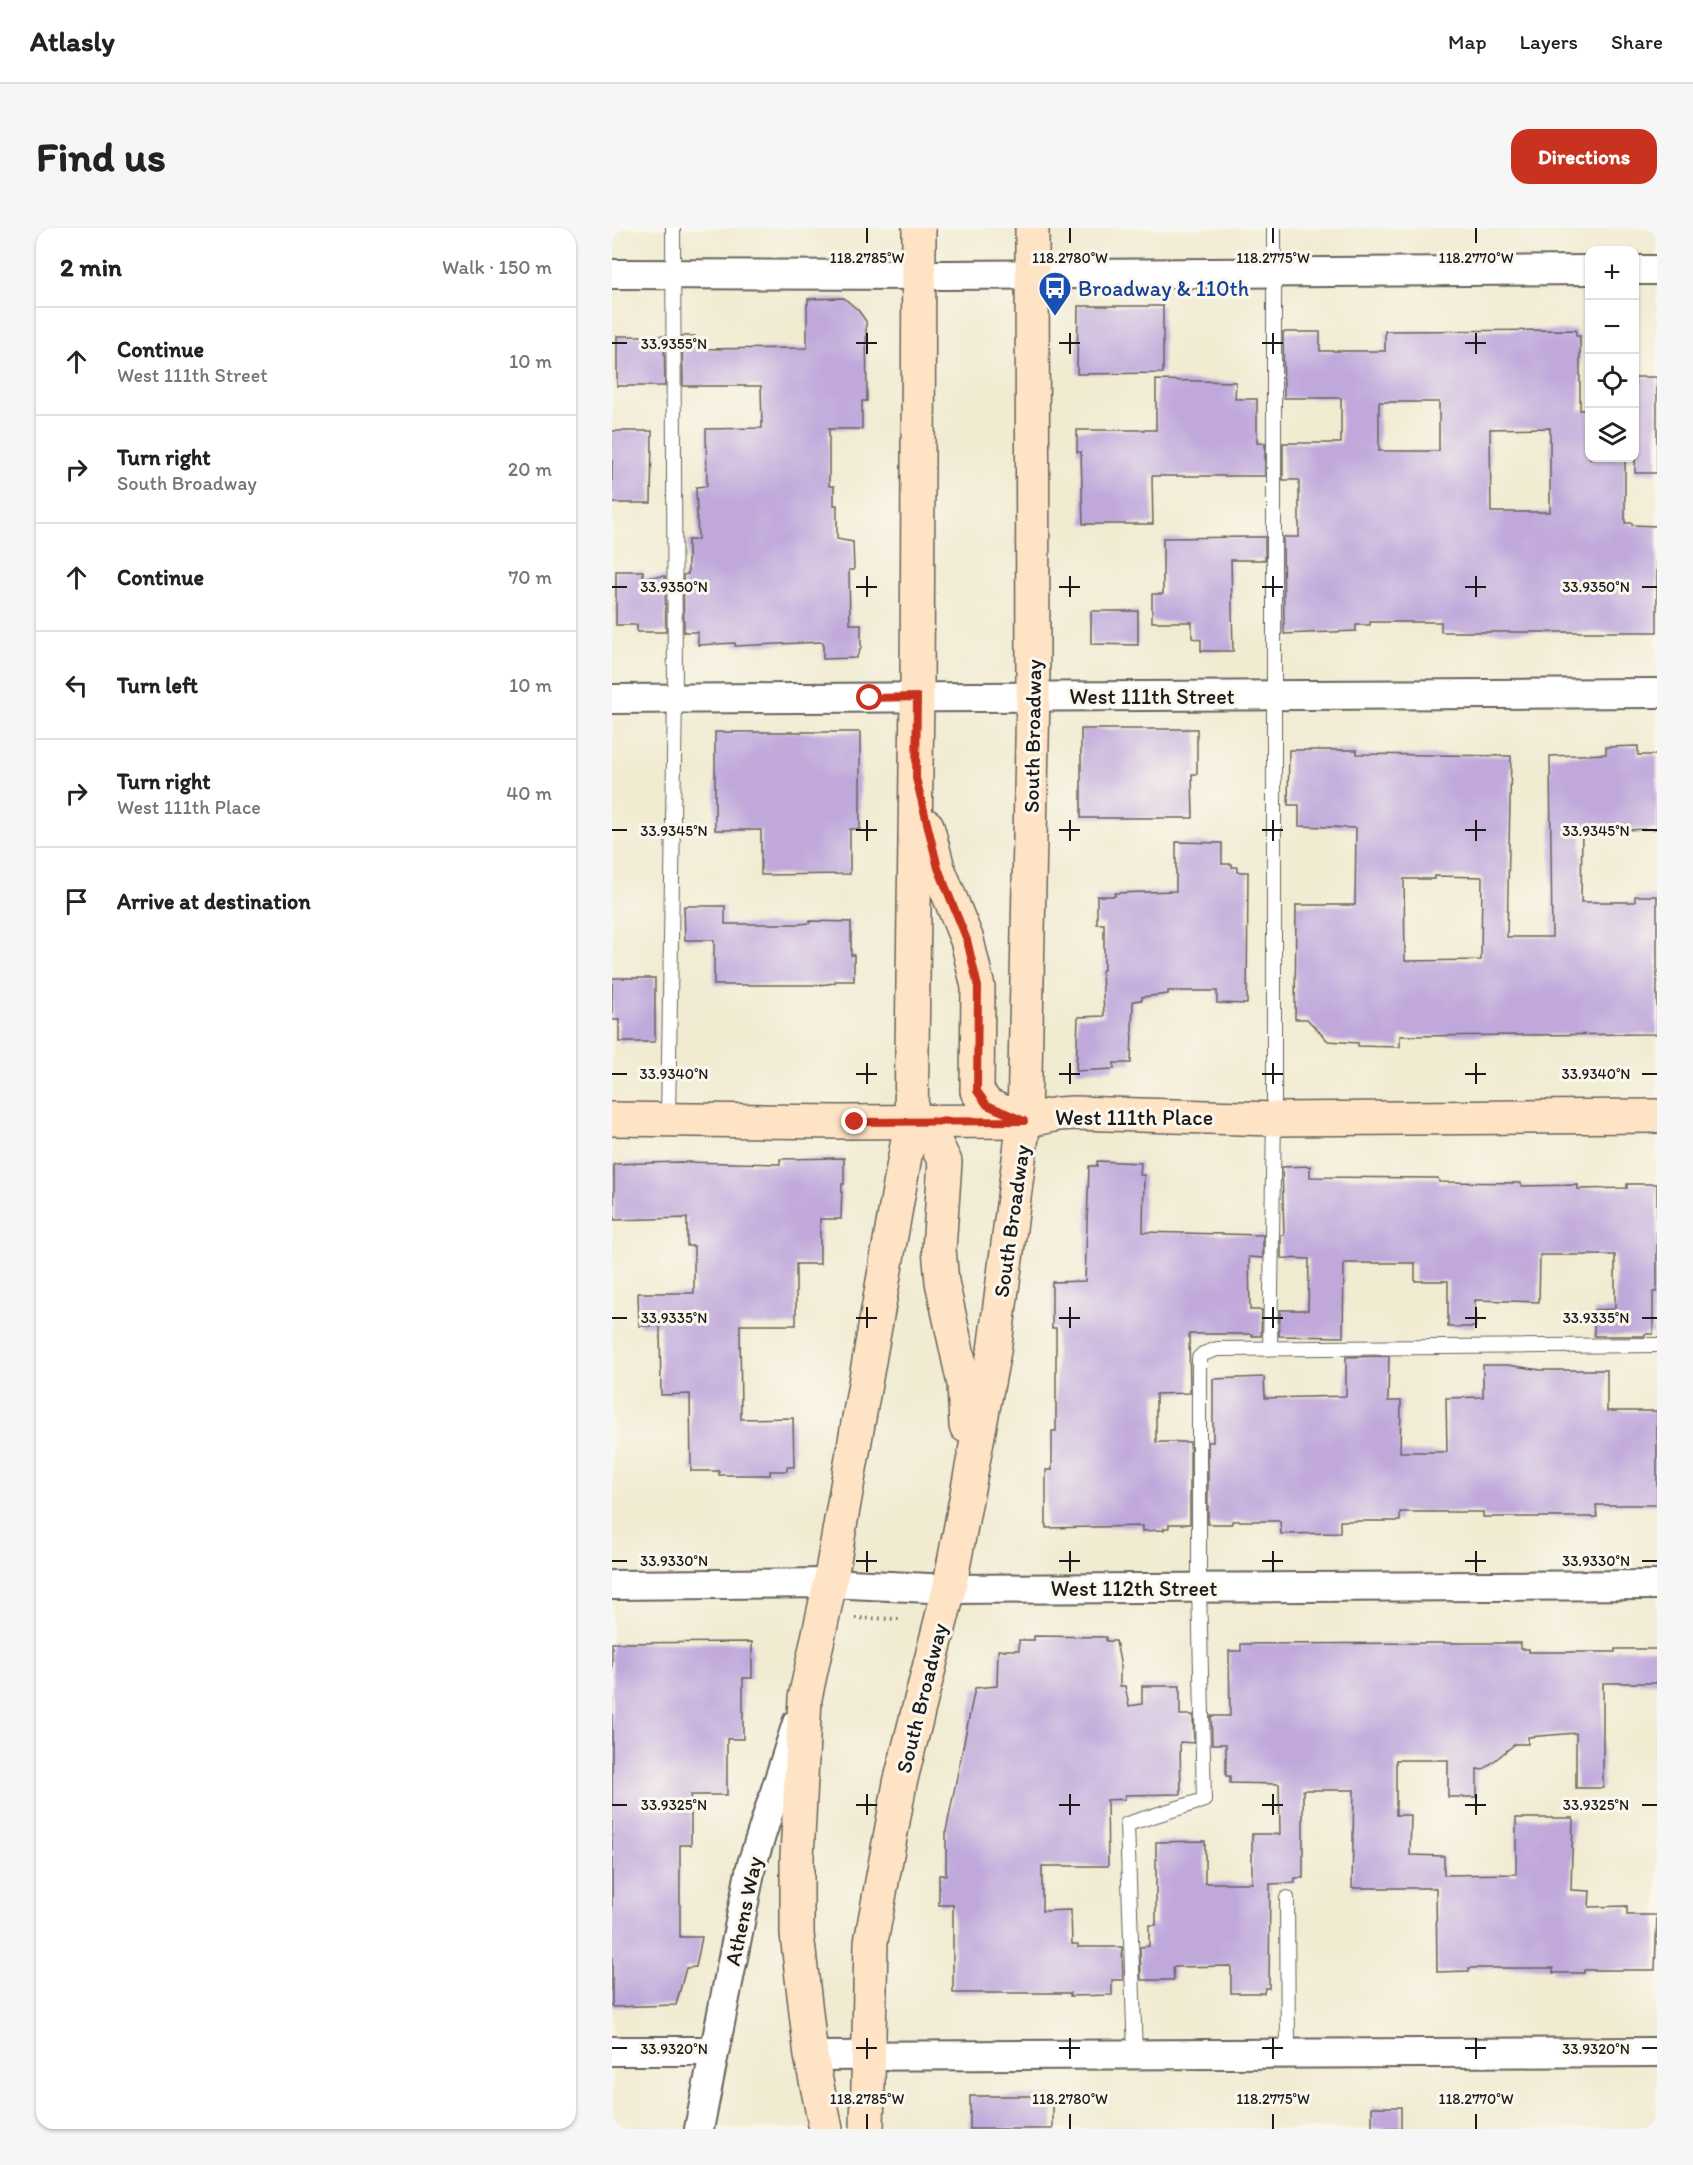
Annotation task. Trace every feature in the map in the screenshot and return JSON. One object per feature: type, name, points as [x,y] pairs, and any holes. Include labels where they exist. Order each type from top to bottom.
[{"type":"main road","points":[[826,2129],[811,2056],[797,1934],[797,1857],[805,1698],[830,1582],[911,1122],[917,697],[919,228]]},
{"type":"main road","name":"South Broadway","points":[[867,2129],[871,1942],[900,1783],[949,1589],[994,1351],[1024,1121],[1033,696],[1032,228]]},
{"type":"main road","points":[[916,778],[938,868],[967,940],[978,987],[977,1091],[987,1105],[1024,1121]]},
{"type":"main road","name":"West 111th Place","points":[[612,1119],[1024,1121],[1074,1113],[1274,1119],[1657,1116]]},
{"type":"main road","points":[[911,1122],[936,1142],[945,1162],[939,1249],[942,1282],[964,1384],[969,1482]]},
{"type":"street","points":[[612,274],[919,275],[1585,270]]},
{"type":"street","points":[[1639,270],[1657,270]]},
{"type":"street","name":"West 111th Street","points":[[612,699],[1657,693]]},
{"type":"street","name":"West 112th Street","points":[[612,1585],[830,1582],[949,1589],[1657,1585]]},
{"type":"street","name":"Athens Way","points":[[699,2129],[751,1867],[805,1698]]},
{"type":"street","points":[[612,2051],[714,2051]]},
{"type":"street","points":[[811,2056],[1657,2052]]},
{"type":"lane","points":[[668,1119],[675,698],[673,228]]},
{"type":"lane","points":[[1270,1348],[1274,1119],[1274,228]]},
{"type":"lane","points":[[1135,2055],[1127,1824],[1204,1800],[1199,1587],[1199,1358],[1217,1349],[1657,1345]]},
{"type":"lane","points":[[1287,1898],[1288,2054]]},
{"type":"path","points":[[848,1618],[900,1619]]},
{"type":"building","points":[[844,298],[858,310],[866,321],[867,401],[862,401],[862,429],[829,429],[829,486],[834,486],[834,505],[837,505],[837,539],[853,542],[854,570],[849,570],[850,624],[861,624],[861,648],[856,658],[823,659],[823,642],[735,646],[735,643],[698,645],[698,632],[684,632],[683,575],[688,574],[688,540],[698,540],[696,487],[707,486],[706,429],[762,428],[761,386],[683,386],[682,336],[695,336],[695,349],[807,348],[808,299]]},
{"type":"building","points":[[1078,306],[1163,306],[1163,373],[1077,374]]},
{"type":"building","points":[[1576,330],[1576,336],[1580,336],[1580,410],[1585,410],[1585,462],[1625,462],[1625,523],[1657,526],[1657,632],[1441,632],[1441,622],[1370,622],[1370,625],[1356,625],[1356,631],[1284,634],[1283,537],[1299,537],[1299,480],[1283,480],[1283,443],[1341,443],[1341,398],[1284,398],[1283,332],[1320,332],[1320,351],[1385,351],[1385,331]],"holes":[[[1379,402],[1439,402],[1439,451],[1379,451]],[[1550,428],[1550,512],[1491,512],[1490,429]]]},
{"type":"building","points":[[617,336],[664,336],[665,386],[617,386]]},
{"type":"building","points":[[1639,377],[1657,377],[1657,473],[1635,473],[1635,462],[1639,462]]},
{"type":"building","points":[[1156,380],[1236,382],[1235,399],[1257,399],[1257,443],[1265,443],[1265,476],[1152,476],[1153,524],[1083,524],[1081,452],[1077,452],[1077,430],[1156,430]]},
{"type":"building","points":[[612,431],[652,431],[651,503],[612,503]]},
{"type":"building","points":[[1265,537],[1265,560],[1231,560],[1233,651],[1201,651],[1201,640],[1192,638],[1192,622],[1152,622],[1152,594],[1163,594],[1163,538]]},
{"type":"building","points":[[616,571],[643,571],[643,578],[665,576],[666,632],[637,632],[637,625],[616,625]]},
{"type":"building","points":[[1091,611],[1138,611],[1138,645],[1091,644]]},
{"type":"building","points":[[1081,729],[1197,729],[1197,774],[1192,774],[1193,818],[1081,818]]},
{"type":"building","points":[[715,732],[860,732],[860,829],[850,829],[850,874],[761,875],[761,830],[715,830]]},
{"type":"building","points":[[1638,746],[1638,755],[1657,755],[1657,829],[1582,831],[1581,902],[1635,902],[1635,896],[1657,896],[1657,1034],[1400,1036],[1400,1047],[1358,1046],[1358,1043],[1328,1041],[1307,1019],[1295,1019],[1296,905],[1355,905],[1356,828],[1299,826],[1299,805],[1288,805],[1289,750],[1357,750],[1357,754],[1511,756],[1507,937],[1552,937],[1550,756],[1606,754],[1606,747]],"holes":[[[1434,876],[1482,877],[1481,960],[1405,961],[1404,879],[1434,879]]]},
{"type":"building","points":[[1176,842],[1222,843],[1222,864],[1232,864],[1232,867],[1237,867],[1237,872],[1248,872],[1247,1004],[1217,1003],[1217,991],[1168,991],[1168,994],[1142,997],[1142,1000],[1133,1001],[1131,1063],[1114,1063],[1114,1069],[1076,1071],[1078,1017],[1104,1016],[1102,970],[1104,970],[1104,924],[1097,924],[1097,896],[1115,896],[1115,893],[1176,891]]},
{"type":"building","points":[[684,906],[725,906],[725,924],[851,922],[854,981],[835,981],[835,983],[819,985],[714,985],[714,940],[685,940]]},
{"type":"building","points":[[612,978],[655,978],[655,1042],[619,1042],[619,1020],[612,1020]]},
{"type":"building","points":[[844,1158],[841,1219],[820,1219],[820,1264],[796,1264],[796,1325],[740,1325],[741,1419],[793,1418],[794,1467],[787,1467],[787,1471],[770,1471],[770,1475],[719,1475],[719,1471],[691,1471],[690,1394],[661,1395],[660,1326],[639,1326],[638,1293],[694,1293],[694,1246],[687,1246],[687,1218],[614,1220],[614,1164],[679,1162],[780,1164],[780,1159]]},
{"type":"building","points":[[1097,1161],[1141,1163],[1140,1175],[1144,1175],[1143,1232],[1263,1235],[1263,1258],[1249,1257],[1250,1310],[1262,1310],[1261,1336],[1189,1334],[1190,1393],[1156,1394],[1156,1442],[1190,1442],[1190,1524],[1169,1524],[1169,1528],[1164,1528],[1164,1530],[1142,1531],[1142,1526],[1046,1528],[1046,1470],[1052,1470],[1052,1431],[1056,1431],[1056,1328],[1052,1328],[1052,1282],[1085,1281],[1089,1166],[1097,1166]]},
{"type":"building","points":[[1310,1166],[1310,1177],[1438,1178],[1439,1182],[1521,1183],[1521,1186],[1578,1185],[1578,1189],[1627,1188],[1627,1184],[1657,1184],[1657,1292],[1653,1292],[1653,1334],[1594,1336],[1594,1310],[1615,1309],[1615,1255],[1540,1255],[1539,1302],[1475,1300],[1475,1327],[1448,1327],[1448,1281],[1415,1281],[1415,1263],[1344,1263],[1343,1337],[1279,1336],[1280,1310],[1308,1310],[1309,1259],[1281,1258],[1281,1235],[1284,1235],[1282,1167]]},
{"type":"building","points":[[1389,1356],[1388,1401],[1401,1401],[1400,1452],[1447,1452],[1446,1398],[1483,1397],[1483,1365],[1507,1365],[1541,1370],[1607,1370],[1607,1411],[1657,1411],[1657,1505],[1596,1505],[1597,1517],[1483,1517],[1483,1512],[1400,1512],[1400,1521],[1340,1521],[1340,1533],[1281,1534],[1280,1521],[1232,1521],[1232,1524],[1208,1524],[1208,1442],[1213,1442],[1213,1379],[1264,1377],[1265,1398],[1346,1396],[1346,1357]]},
{"type":"building","points":[[1034,1636],[1106,1637],[1106,1641],[1116,1641],[1120,1662],[1120,1686],[1125,1686],[1129,1706],[1142,1704],[1142,1686],[1180,1686],[1180,1715],[1193,1715],[1194,1743],[1180,1742],[1181,1794],[1125,1795],[1125,1799],[1107,1800],[1108,1866],[1042,1866],[1042,1911],[1071,1910],[1072,1944],[1078,1944],[1078,1947],[1122,1947],[1123,1980],[1112,1980],[1112,1995],[953,1993],[953,1905],[939,1905],[939,1875],[946,1875],[946,1831],[975,1688],[997,1686],[998,1650],[1019,1650],[1019,1640],[1034,1640]]},
{"type":"building","points":[[752,1642],[752,1678],[743,1678],[743,1739],[727,1739],[727,1795],[691,1795],[691,1845],[680,1845],[680,1937],[702,1937],[696,1967],[686,1968],[676,2005],[612,2007],[612,1643]]},
{"type":"building","points":[[1520,1643],[1520,1649],[1529,1649],[1529,1652],[1615,1652],[1615,1649],[1657,1649],[1657,1683],[1603,1683],[1603,1788],[1576,1788],[1576,1733],[1528,1737],[1528,1744],[1515,1744],[1483,1770],[1477,1769],[1477,1797],[1448,1797],[1448,1760],[1396,1760],[1396,1815],[1411,1815],[1410,1855],[1444,1856],[1444,1875],[1516,1874],[1516,1818],[1573,1818],[1571,1890],[1590,1891],[1589,1907],[1627,1906],[1627,1915],[1657,1915],[1655,1970],[1584,1970],[1584,1973],[1553,1973],[1553,1968],[1469,1968],[1469,1971],[1437,1972],[1436,1888],[1352,1888],[1354,1790],[1303,1790],[1303,1878],[1295,1878],[1295,1883],[1270,1884],[1269,1988],[1265,1988],[1264,1993],[1231,1993],[1231,1966],[1173,1967],[1174,1980],[1141,1980],[1140,1947],[1149,1946],[1149,1925],[1156,1925],[1156,1842],[1205,1841],[1205,1883],[1252,1883],[1252,1834],[1280,1834],[1279,1784],[1230,1783],[1230,1776],[1226,1776],[1226,1744],[1212,1744],[1211,1716],[1230,1716],[1229,1651],[1241,1651],[1241,1644]]},
{"type":"building","points":[[970,2096],[1053,2096],[1053,2129],[970,2129]]},
{"type":"building","points":[[1372,2107],[1401,2107],[1401,2129],[1372,2129]]},
{"type":"place","name":"Broadway & 110th","points":[[1055,317]]},
{"type":"route","points":[[855,1122],[1024,1121],[987,1105],[977,1091],[978,987],[967,940],[938,868],[916,778],[917,697],[870,698]]}]
